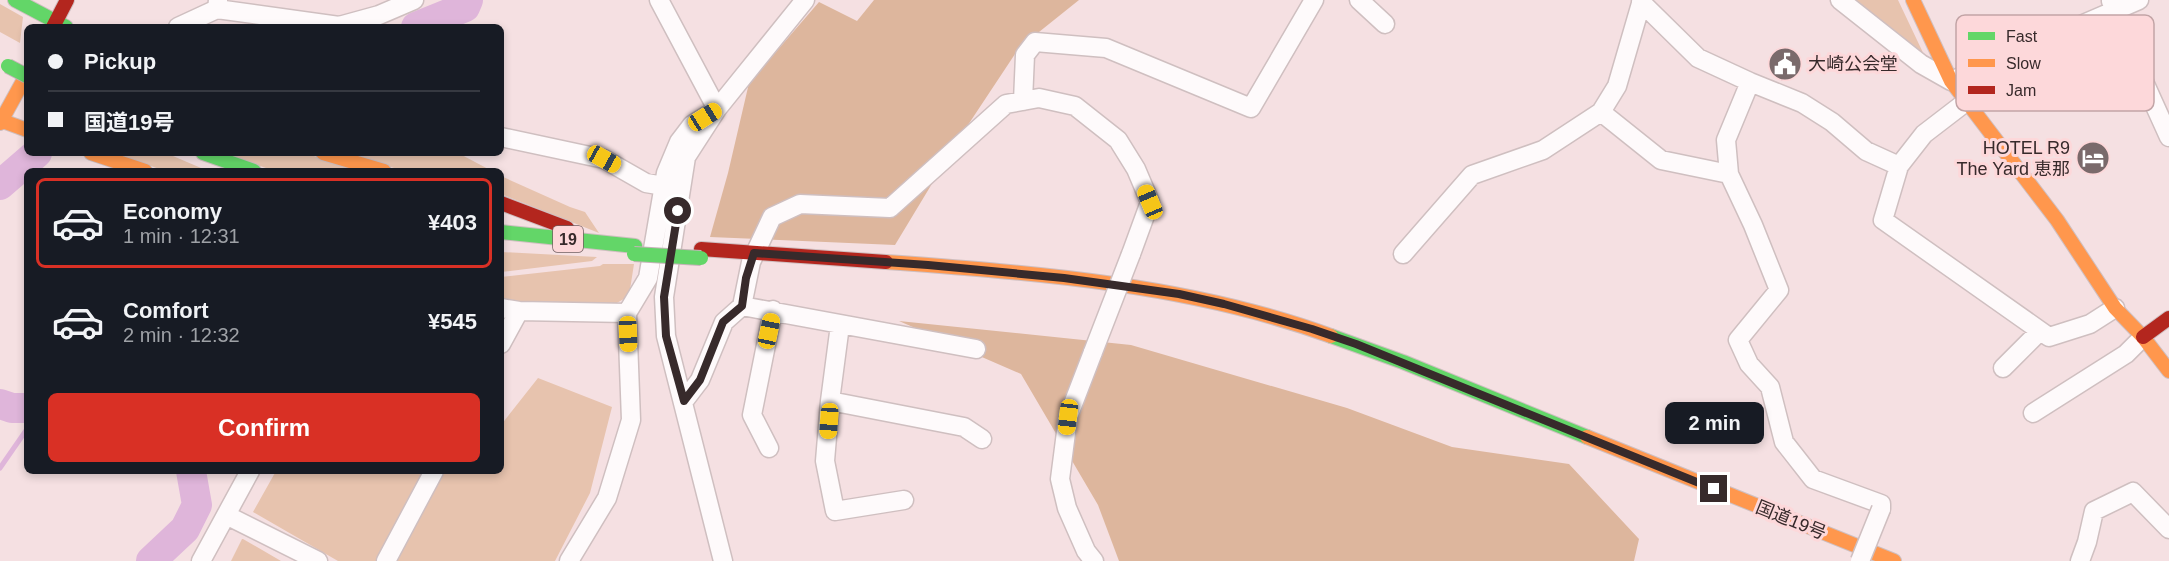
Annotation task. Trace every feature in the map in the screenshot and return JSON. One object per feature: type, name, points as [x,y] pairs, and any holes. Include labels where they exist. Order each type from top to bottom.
[{"type":"main road","points":[[15,0],[56,24]]},
{"type":"main road","points":[[58,24],[67,0]]},
{"type":"main road","points":[[1913,0],[1956,87]]},
{"type":"main road","points":[[5,60],[24,65]]},
{"type":"main road","points":[[5,60],[24,73]]},
{"type":"main road","points":[[24,80],[0,121],[24,129]]},
{"type":"main road","points":[[1975,111],[2057,220],[2115,308],[2144,337],[2169,371]]},
{"type":"main road","points":[[100,156],[137,168]]},
{"type":"main road","points":[[200,156],[222,168]]},
{"type":"main road","points":[[202,156],[244,168]]},
{"type":"main road","points":[[333,156],[374,168]]},
{"type":"main road","points":[[504,204],[580,233],[589,241]]},
{"type":"main road","name":"国道19号","points":[[504,232],[589,241],[635,250]]},
{"type":"main road","name":"国道19号","points":[[504,239],[552,246],[752,257],[1065,286],[1174,304],[1310,337],[1409,373],[1869,561]]},
{"type":"main road","points":[[532,249],[543,250],[552,246]]},
{"type":"main road","name":"国道19号","points":[[752,257],[928,265],[1064,278],[1179,294],[1224,304],[1312,329],[1403,362],[1894,561]]},
{"type":"main road","points":[[2144,337],[2169,318]]},
{"type":"street","points":[[346,24],[380,15],[414,0]]},
{"type":"street","points":[[659,0],[717,109]]},
{"type":"street","points":[[723,561],[666,336],[664,297],[686,158],[717,109],[805,0]]},
{"type":"street","points":[[1023,101],[1024,55],[1035,42],[1106,48],[1251,108],[1314,0]]},
{"type":"street","points":[[1359,0],[1385,24]]},
{"type":"street","points":[[1840,0],[1921,64],[1951,81],[1956,79]]},
{"type":"street","points":[[2092,15],[2113,5],[2139,0]]},
{"type":"street","points":[[1403,254],[1472,175],[1543,150],[1601,112],[1617,86],[1641,1],[1698,58],[1802,103],[1832,122],[1866,152],[1899,166]]},
{"type":"street","points":[[183,24],[217,4],[328,24]]},
{"type":"street","points":[[1750,82],[1726,140],[1729,174],[1753,225],[1779,290],[1738,340],[1749,364],[1770,387],[1784,442],[1813,479],[1881,504],[1860,561]]},
{"type":"street","points":[[684,401],[700,380],[723,322],[742,306],[752,257],[772,217],[800,204],[890,208],[1006,104],[1039,98],[1075,106],[1118,140],[1136,169],[1150,202],[1068,417],[1060,479],[1067,508],[1086,551],[1094,561]]},
{"type":"street","points":[[2154,104],[2169,137]]},
{"type":"street","points":[[569,561],[607,498],[631,420],[627,313],[648,278],[666,173],[679,142],[692,125],[717,109]]},
{"type":"street","points":[[1956,109],[1924,134],[1899,166],[1883,220],[2049,337],[2090,324],[2115,308]]},
{"type":"street","points":[[1601,112],[1661,160],[1729,174]]},
{"type":"street","points":[[504,138],[604,159],[646,183],[664,186]]},
{"type":"street","points":[[742,306],[976,349]]},
{"type":"street","points":[[504,333],[510,310],[627,313]]},
{"type":"street","points":[[769,448],[752,415],[773,310]]},
{"type":"street","points":[[840,325],[825,461],[835,511],[904,500]]},
{"type":"street","points":[[2003,368],[2040,330]]},
{"type":"street","points":[[2033,413],[2126,354],[2144,337]]},
{"type":"street","points":[[830,401],[964,427],[982,439]]},
{"type":"street","points":[[201,561],[248,474]]},
{"type":"street","points":[[386,561],[432,474]]},
{"type":"street","points":[[2080,561],[2094,512],[2133,492],[2169,529]]},
{"type":"street","points":[[226,515],[318,561]]},
{"type":"shaded area","points":[[874,0],[1079,0],[1019,48],[962,134],[895,245],[710,237],[749,83],[819,2],[857,21]]},
{"type":"shaded area","points":[[1852,0],[1898,0],[1926,59],[1885,23]]},
{"type":"shaded area","points":[[0,4],[23,17],[20,43],[0,32]]},
{"type":"shaded area","points":[[122,156],[173,156],[201,168],[156,168]]},
{"type":"shaded area","points":[[230,156],[314,156],[350,168],[266,168]]},
{"type":"shaded area","points":[[350,156],[464,156],[486,168],[394,168]]},
{"type":"shaded area","points":[[504,177],[585,212],[599,233],[504,195]]},
{"type":"shaded area","points":[[504,252],[597,257],[592,261],[504,272]]},
{"type":"shaded area","points":[[603,264],[634,264],[629,296],[615,304],[504,302],[504,277]]},
{"type":"shaded area","points":[[899,321],[1131,345],[1347,408],[1452,447],[1569,464],[1639,539],[1634,561],[1119,561],[1098,505],[1021,374]]},
{"type":"shaded area","points":[[538,378],[612,407],[590,493],[555,561],[338,561],[253,512],[274,474],[504,474],[504,421]]},
{"type":"shaded area","points":[[243,539],[281,561],[231,561]]},
{"type":"waterway","points":[[423,24],[465,7],[468,0]]},
{"type":"waterway","points":[[0,185],[34,156]]},
{"type":"waterway","points":[[0,404],[12,408],[24,408]]},
{"type":"waterway","points":[[0,468],[24,433]]},
{"type":"waterway","points":[[151,561],[185,529],[197,505],[192,474]]},
{"type":"traffic: fast","points":[[15,0],[60,24]]},
{"type":"traffic: fast","points":[[8,66],[24,74]]},
{"type":"traffic: fast","points":[[212,156],[246,168]]},
{"type":"traffic: fast","points":[[504,232],[635,246]]},
{"type":"traffic: fast","points":[[634,254],[701,258]]},
{"type":"traffic: fast","points":[[1331,336],[1403,362],[1587,437]]},
{"type":"traffic: slow","points":[[1913,0],[1956,88]]},
{"type":"traffic: slow","points":[[0,123],[24,79]]},
{"type":"traffic: slow","points":[[1974,111],[2057,220],[2115,308],[2143,337],[2169,371]]},
{"type":"traffic: slow","points":[[0,120],[24,129]]},
{"type":"traffic: slow","points":[[100,156],[136,168]]},
{"type":"traffic: slow","points":[[333,156],[374,168]]},
{"type":"traffic: slow","points":[[886,262],[1055,277],[1167,293],[1277,318],[1331,336]]},
{"type":"traffic: slow","points":[[1587,437],[1894,561]]},
{"type":"traffic: jam","points":[[55,24],[67,0]]},
{"type":"traffic: jam","points":[[504,204],[567,228]]},
{"type":"traffic: jam","points":[[701,249],[886,262]]},
{"type":"traffic: jam","points":[[2143,337],[2169,318]]},
{"type":"place","name":"大崎公会堂","points":[[1785,64]]},
{"type":"place","name":"HOTEL R9 The Yard 恵那","points":[[2093,158]]},
{"type":"route","points":[[678,211],[664,297],[666,336],[684,401],[700,380],[723,322],[742,306],[746,278],[754,253],[928,265],[1064,278],[1179,294],[1312,329],[1403,362],[1714,489]]}]
